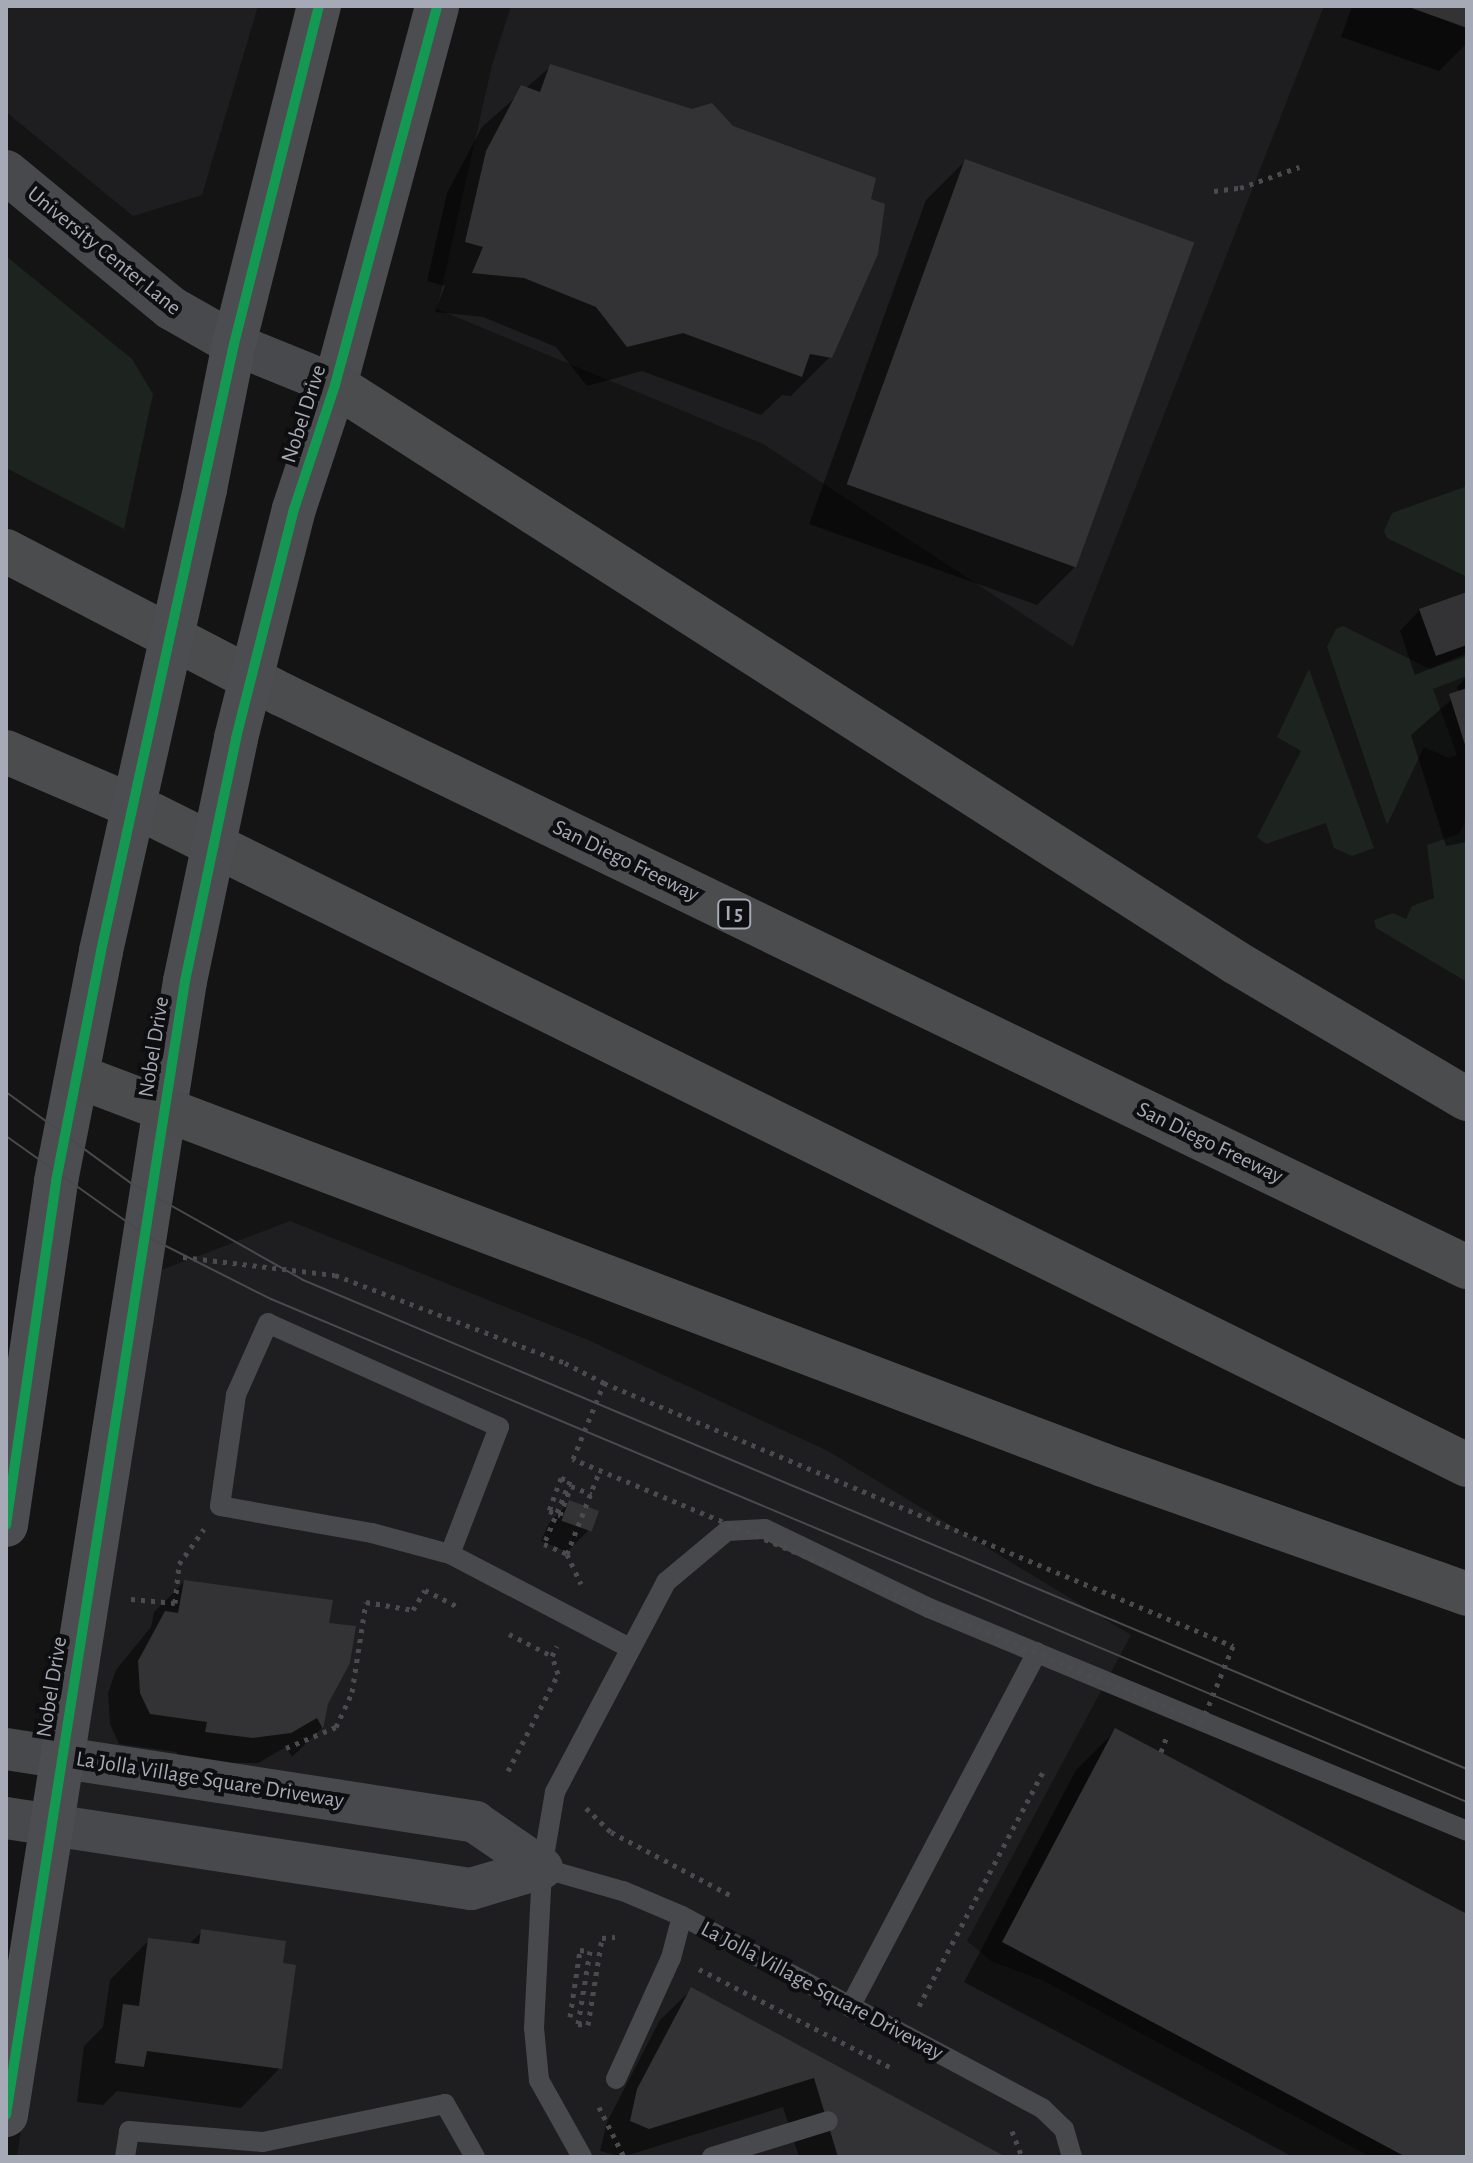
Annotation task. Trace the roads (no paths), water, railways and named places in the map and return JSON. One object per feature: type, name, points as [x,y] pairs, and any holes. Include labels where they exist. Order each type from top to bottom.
[{"type":"highway","points":[[335,385],[1235,962],[1467,1099]]},
{"type":"highway","name":"San Diego Freeway","points":[[6,551],[283,695],[1467,1267]]},
{"type":"highway","points":[[6,752],[153,815],[1467,1465]]},
{"type":"highway","points":[[77,1076],[1088,1459],[1467,1594]]},
{"type":"main road","points":[[6,1525],[77,1076],[101,951],[205,489],[234,344],[319,6]]},
{"type":"main road","name":"Nobel Drive","points":[[6,2115],[49,1824],[185,981],[236,738],[294,509],[335,385],[437,6]]},
{"type":"street","name":"University Center Lane","points":[[6,172],[171,308],[234,344],[335,385]]},
{"type":"street","name":"La Jolla Village Square Driveway","points":[[6,1749],[475,1822],[542,1868]]},
{"type":"street","points":[[6,1818],[471,1889],[542,1868]]},
{"type":"lane","points":[[450,1554],[499,1427],[268,1323],[236,1395],[220,1506],[372,1533],[450,1554],[630,1648]]},
{"type":"lane","points":[[582,2157],[539,2080],[534,2028],[542,1868],[555,1792],[666,1582],[697,1552],[727,1531],[765,1529],[929,1608],[1467,1831]]},
{"type":"lane","points":[[850,2007],[1037,1652]]},
{"type":"lane","name":"La Jolla Village Square Driveway","points":[[542,1868],[623,1891],[682,1916],[1042,2108],[1064,2129],[1072,2157]]},
{"type":"lane","points":[[616,2079],[671,1958],[682,1916]]},
{"type":"lane","points":[[125,2157],[129,2131],[263,2142],[445,2104],[475,2157]]},
{"type":"lane","points":[[712,2157],[828,2121]]},
{"type":"tram line","points":[[6,1092],[131,1183],[303,1280],[1467,1769]]},
{"type":"tram line","points":[[6,1136],[148,1237],[271,1299],[1467,1802]]}]
